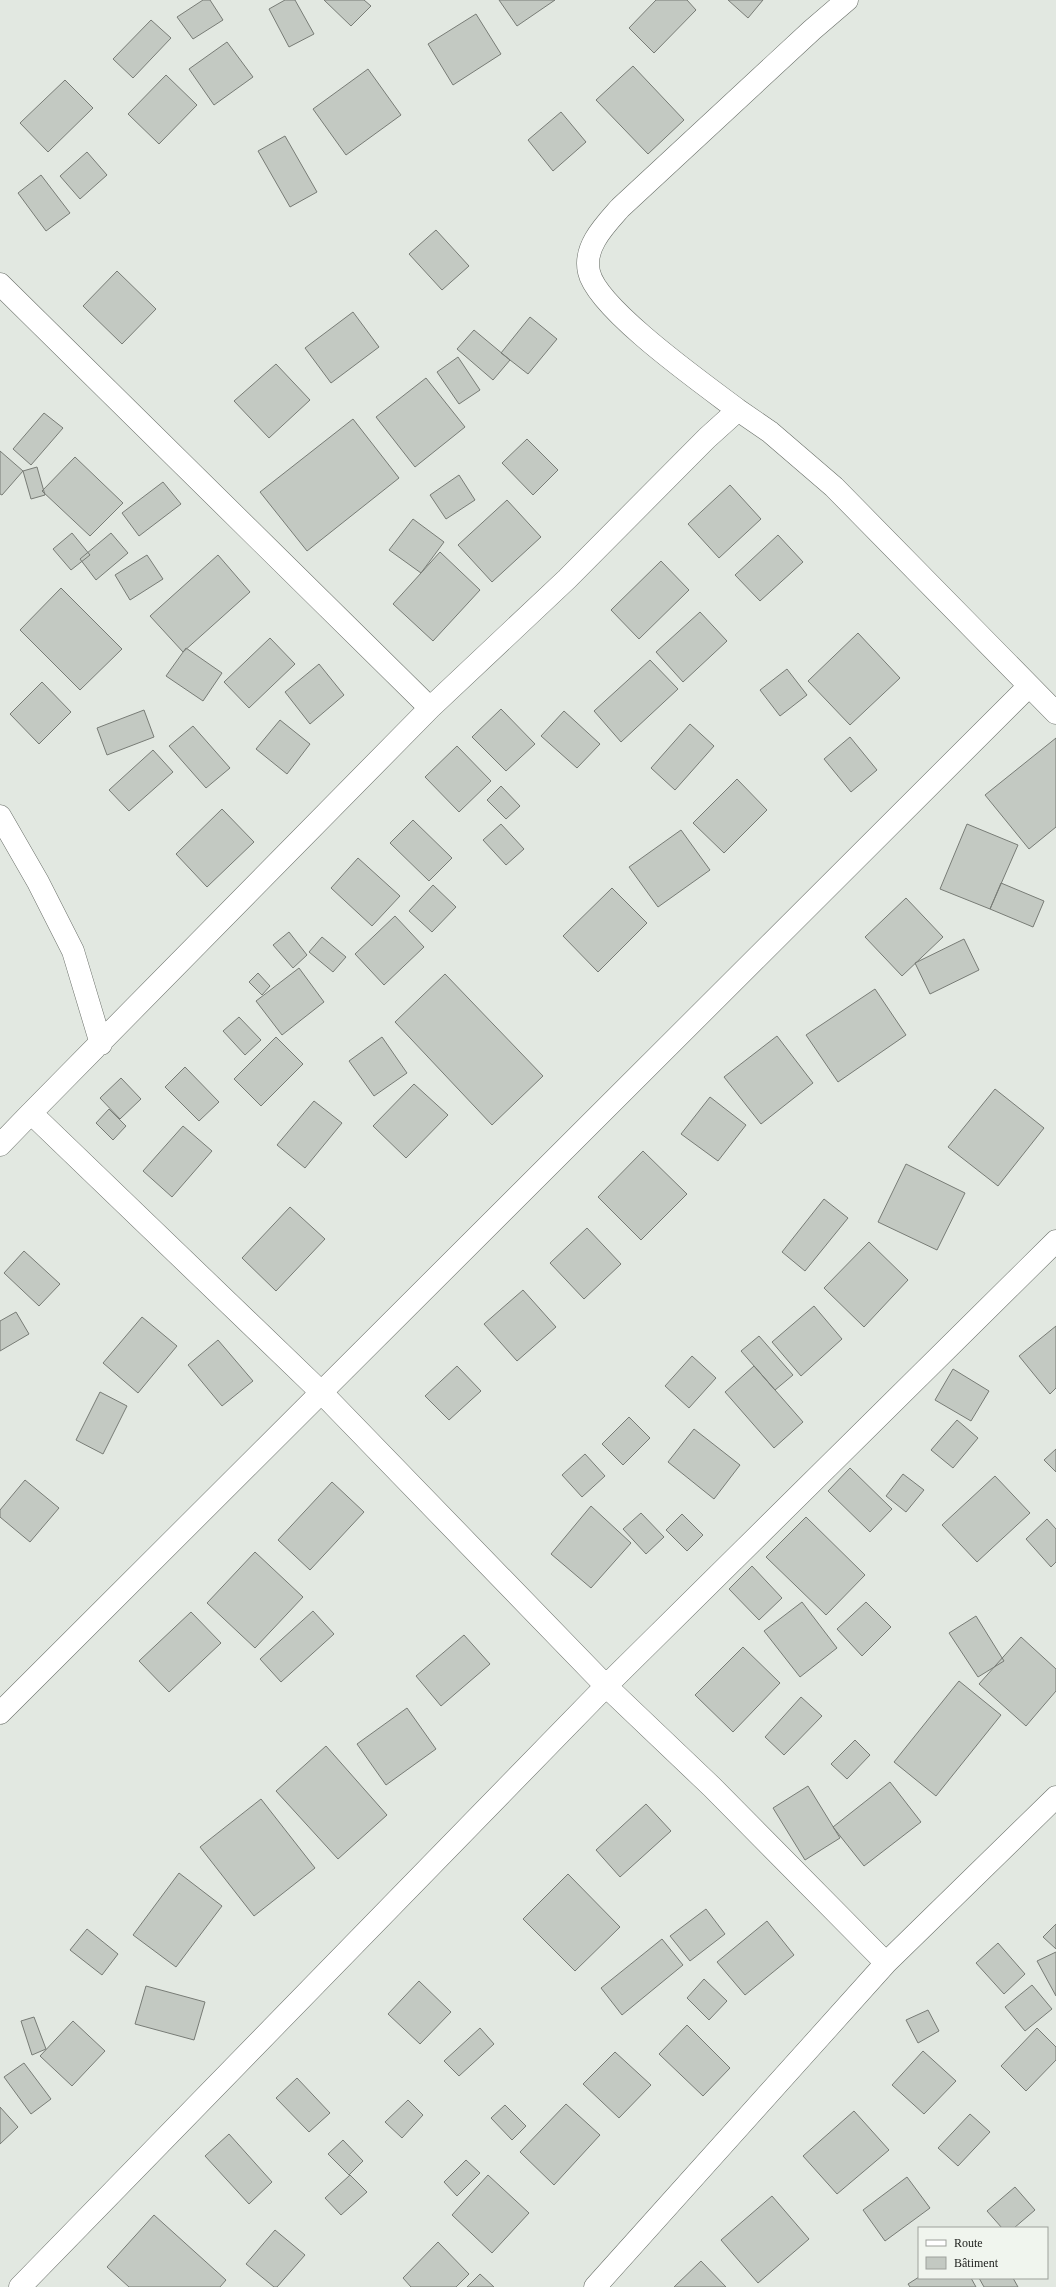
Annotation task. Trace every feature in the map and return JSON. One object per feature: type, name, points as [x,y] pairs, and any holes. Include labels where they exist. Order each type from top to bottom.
[{"type":"street","points":[[847,0],[812,30],[620,208],[597,234],[590,253],[589,272],[605,300],[645,338],[738,410],[770,432],[834,487],[1056,714]]},
{"type":"street","points":[[0,284],[430,708]]},
{"type":"street","points":[[0,1145],[430,708],[567,579],[707,438],[738,410]]},
{"type":"street","points":[[0,1713],[1029,686]]},
{"type":"street","points":[[0,816],[38,882],[73,951],[101,1044]]},
{"type":"street","points":[[31,1113],[322,1393],[606,1686],[712,1787],[886,1962]]},
{"type":"street","points":[[20,2287],[606,1686],[1056,1241]]},
{"type":"street","points":[[595,2287],[886,1962],[1056,1797]]},
{"type":"building","points":[[203,0],[210,0],[223,20],[193,39],[177,17]]},
{"type":"building","points":[[285,0],[295,0],[314,34],[289,47],[269,9]]},
{"type":"building","points":[[324,0],[364,0],[371,6],[351,26]]},
{"type":"building","points":[[499,0],[555,0],[517,26]]},
{"type":"building","points":[[656,0],[687,0],[696,10],[654,53],[629,28]]},
{"type":"building","points":[[728,0],[763,0],[748,18]]},
{"type":"building","points":[[476,14],[501,54],[453,85],[428,44]]},
{"type":"building","points":[[151,20],[171,38],[133,78],[113,59]]},
{"type":"building","points":[[227,42],[253,77],[214,105],[189,69]]},
{"type":"building","points":[[633,66],[684,120],[648,154],[596,100]]},
{"type":"building","points":[[368,69],[401,115],[346,155],[313,109]]},
{"type":"building","points":[[166,75],[197,105],[159,144],[128,114]]},
{"type":"building","points":[[65,80],[93,108],[48,152],[20,123]]},
{"type":"building","points":[[561,112],[586,142],[553,171],[528,140]]},
{"type":"building","points":[[285,136],[317,192],[290,207],[258,151]]},
{"type":"building","points":[[87,152],[107,175],[80,199],[60,176]]},
{"type":"building","points":[[41,175],[70,213],[46,231],[18,193]]},
{"type":"building","points":[[436,230],[469,266],[442,290],[409,254]]},
{"type":"building","points":[[117,271],[156,309],[122,344],[83,306]]},
{"type":"building","points":[[353,312],[379,347],[331,383],[305,348]]},
{"type":"building","points":[[530,317],[557,339],[528,374],[501,353]]},
{"type":"building","points":[[474,330],[510,360],[493,380],[457,349]]},
{"type":"building","points":[[458,357],[480,390],[459,404],[437,372]]},
{"type":"building","points":[[276,364],[310,400],[269,438],[234,401]]},
{"type":"building","points":[[426,378],[465,427],[415,467],[376,417]]},
{"type":"building","points":[[44,413],[63,428],[31,465],[13,449]]},
{"type":"building","points":[[353,419],[399,478],[307,551],[260,492]]},
{"type":"building","points":[[527,439],[558,470],[533,495],[502,463]]},
{"type":"building","points":[[0,451],[23,471],[2,495],[0,494]]},
{"type":"building","points":[[75,457],[123,503],[90,536],[42,491]]},
{"type":"building","points":[[37,467],[45,495],[31,499],[23,471]]},
{"type":"building","points":[[459,475],[475,500],[446,519],[430,495]]},
{"type":"building","points":[[163,482],[181,504],[139,536],[122,513]]},
{"type":"building","points":[[730,485],[761,519],[719,558],[688,524]]},
{"type":"building","points":[[507,500],[541,537],[492,582],[458,545]]},
{"type":"building","points":[[413,519],[444,542],[421,573],[389,550]]},
{"type":"building","points":[[72,533],[90,555],[71,570],[53,549]]},
{"type":"building","points":[[111,533],[128,553],[96,580],[80,559]]},
{"type":"building","points":[[778,535],[803,562],[760,601],[735,575]]},
{"type":"building","points":[[440,552],[480,590],[433,641],[393,604]]},
{"type":"building","points":[[147,555],[163,579],[130,600],[115,575]]},
{"type":"building","points":[[218,555],[250,592],[183,652],[150,616]]},
{"type":"building","points":[[661,561],[689,590],[639,639],[611,610]]},
{"type":"building","points":[[61,588],[122,649],[80,690],[20,630]]},
{"type":"building","points":[[700,612],[727,641],[683,682],[656,652]]},
{"type":"building","points":[[858,633],[900,678],[850,725],[808,681]]},
{"type":"building","points":[[270,638],[295,664],[249,708],[224,682]]},
{"type":"building","points":[[186,648],[222,673],[203,701],[166,676]]},
{"type":"building","points":[[650,660],[678,689],[621,742],[594,711]]},
{"type":"building","points":[[319,664],[344,695],[310,724],[285,692]]},
{"type":"building","points":[[787,669],[807,695],[780,716],[760,690]]},
{"type":"building","points":[[42,682],[71,712],[39,744],[10,714]]},
{"type":"building","points":[[501,709],[535,744],[506,771],[472,737]]},
{"type":"building","points":[[144,710],[154,737],[107,755],[97,728]]},
{"type":"building","points":[[564,711],[600,744],[577,768],[541,736]]},
{"type":"building","points":[[280,720],[310,744],[287,774],[256,749]]},
{"type":"building","points":[[690,724],[714,746],[675,790],[651,768]]},
{"type":"building","points":[[193,726],[230,768],[206,788],[169,746]]},
{"type":"building","points":[[850,737],[877,770],[851,792],[824,759]]},
{"type":"building","points":[[1056,738],[1056,827],[1029,849],[985,795]]},
{"type":"building","points":[[457,746],[491,781],[459,812],[425,777]]},
{"type":"building","points":[[153,750],[173,772],[129,811],[109,790]]},
{"type":"building","points":[[737,779],[767,810],[724,853],[693,823]]},
{"type":"building","points":[[501,786],[520,806],[506,819],[487,800]]},
{"type":"building","points":[[222,809],[254,842],[207,887],[176,854]]},
{"type":"building","points":[[413,820],[452,858],[429,881],[390,843]]},
{"type":"building","points":[[501,824],[524,849],[506,865],[483,840]]},
{"type":"building","points":[[967,824],[1018,845],[990,909],[940,889]]},
{"type":"building","points":[[681,830],[710,870],[658,907],[629,867]]},
{"type":"building","points":[[358,858],[400,896],[372,926],[331,888]]},
{"type":"building","points":[[1001,883],[1044,901],[1033,927],[990,909]]},
{"type":"building","points":[[433,885],[456,907],[432,932],[409,911]]},
{"type":"building","points":[[612,888],[647,923],[598,972],[563,936]]},
{"type":"building","points":[[906,898],[943,937],[902,976],[865,937]]},
{"type":"building","points":[[395,916],[424,947],[384,985],[355,954]]},
{"type":"building","points":[[289,932],[307,955],[293,968],[273,945]]},
{"type":"building","points":[[322,937],[346,957],[333,972],[309,952]]},
{"type":"building","points":[[964,939],[979,970],[930,994],[915,963]]},
{"type":"building","points":[[299,968],[324,1002],[282,1035],[256,1001]]},
{"type":"building","points":[[258,973],[270,986],[262,995],[249,982]]},
{"type":"building","points":[[445,974],[543,1076],[492,1125],[395,1022]]},
{"type":"building","points":[[875,989],[906,1035],[838,1082],[806,1035]]},
{"type":"building","points":[[239,1017],[261,1040],[245,1055],[223,1031]]},
{"type":"building","points":[[777,1036],[813,1083],[761,1124],[724,1077]]},
{"type":"building","points":[[276,1037],[303,1064],[261,1106],[234,1079]]},
{"type":"building","points":[[382,1037],[407,1073],[374,1096],[349,1061]]},
{"type":"building","points":[[185,1067],[219,1102],[199,1121],[165,1087]]},
{"type":"building","points":[[121,1078],[141,1099],[120,1119],[100,1098]]},
{"type":"building","points":[[414,1084],[448,1115],[406,1158],[373,1126]]},
{"type":"building","points":[[995,1089],[1044,1128],[998,1186],[948,1147]]},
{"type":"building","points":[[710,1097],[746,1125],[718,1161],[681,1134]]},
{"type":"building","points":[[314,1101],[342,1123],[305,1168],[277,1145]]},
{"type":"building","points":[[109,1109],[126,1126],[113,1140],[96,1123]]},
{"type":"building","points":[[183,1126],[212,1151],[172,1197],[143,1171]]},
{"type":"building","points":[[643,1151],[687,1194],[641,1240],[598,1197]]},
{"type":"building","points":[[906,1164],[965,1193],[937,1250],[878,1222]]},
{"type":"building","points":[[824,1199],[848,1218],[805,1271],[782,1252]]},
{"type":"building","points":[[290,1207],[325,1239],[276,1291],[242,1258]]},
{"type":"building","points":[[587,1228],[621,1264],[584,1299],[550,1263]]},
{"type":"building","points":[[869,1242],[908,1280],[864,1327],[824,1288]]},
{"type":"building","points":[[24,1251],[60,1284],[39,1306],[4,1273]]},
{"type":"building","points":[[523,1290],[556,1327],[517,1361],[484,1324]]},
{"type":"building","points":[[814,1306],[842,1339],[801,1376],[772,1342]]},
{"type":"building","points":[[16,1312],[29,1334],[0,1351],[0,1321]]},
{"type":"building","points":[[142,1317],[177,1346],[138,1393],[103,1363]]},
{"type":"building","points":[[1056,1326],[1056,1388],[1050,1394],[1019,1356]]},
{"type":"building","points":[[759,1336],[793,1375],[775,1390],[741,1351]]},
{"type":"building","points":[[218,1340],[253,1381],[222,1406],[188,1365]]},
{"type":"building","points":[[692,1356],[716,1378],[689,1408],[665,1386]]},
{"type":"building","points":[[457,1366],[481,1391],[449,1420],[425,1396]]},
{"type":"building","points":[[754,1366],[803,1422],[774,1448],[725,1392]]},
{"type":"building","points":[[953,1369],[989,1391],[971,1421],[935,1400]]},
{"type":"building","points":[[100,1392],[127,1406],[103,1454],[76,1440]]},
{"type":"building","points":[[629,1417],[650,1438],[623,1465],[602,1444]]},
{"type":"building","points":[[957,1420],[978,1438],[953,1468],[931,1450]]},
{"type":"building","points":[[694,1429],[740,1465],[714,1499],[668,1462]]},
{"type":"building","points":[[1056,1449],[1056,1472],[1044,1460]]},
{"type":"building","points":[[585,1454],[605,1476],[582,1497],[562,1475]]},
{"type":"building","points":[[850,1468],[892,1509],[870,1532],[828,1491]]},
{"type":"building","points":[[903,1474],[924,1490],[906,1512],[886,1496]]},
{"type":"building","points":[[995,1476],[1030,1513],[977,1562],[942,1525]]},
{"type":"building","points":[[25,1480],[59,1508],[30,1542],[0,1517],[0,1510]]},
{"type":"building","points":[[332,1482],[364,1512],[310,1570],[278,1540]]},
{"type":"building","points":[[591,1506],[631,1543],[591,1588],[551,1554]]},
{"type":"building","points":[[641,1513],[664,1537],[646,1554],[623,1529]]},
{"type":"building","points":[[682,1514],[703,1535],[687,1551],[666,1530]]},
{"type":"building","points":[[806,1517],[865,1575],[826,1615],[766,1557]]},
{"type":"building","points":[[1047,1519],[1056,1529],[1056,1562],[1051,1567],[1026,1539]]},
{"type":"building","points":[[255,1552],[303,1597],[255,1648],[207,1603]]},
{"type":"building","points":[[752,1566],[782,1598],[759,1620],[729,1589]]},
{"type":"building","points":[[802,1602],[837,1648],[800,1677],[764,1631]]},
{"type":"building","points":[[866,1602],[891,1627],[862,1656],[837,1629]]},
{"type":"building","points":[[313,1611],[334,1634],[281,1682],[260,1659]]},
{"type":"building","points":[[191,1612],[221,1643],[169,1692],[139,1661]]},
{"type":"building","points":[[976,1616],[1004,1661],[978,1677],[949,1633]]},
{"type":"building","points":[[464,1635],[490,1664],[441,1706],[416,1676]]},
{"type":"building","points":[[1021,1637],[1056,1669],[1056,1691],[1026,1726],[979,1684]]},
{"type":"building","points":[[743,1647],[780,1683],[733,1732],[695,1695]]},
{"type":"building","points":[[959,1681],[1001,1715],[936,1796],[894,1762]]},
{"type":"building","points":[[801,1697],[822,1716],[784,1755],[765,1737]]},
{"type":"building","points":[[407,1708],[436,1749],[386,1785],[357,1744]]},
{"type":"building","points":[[855,1740],[870,1755],[847,1779],[831,1764]]},
{"type":"building","points":[[326,1746],[387,1815],[338,1859],[276,1791]]},
{"type":"building","points":[[890,1782],[921,1822],[864,1866],[833,1827]]},
{"type":"building","points":[[808,1786],[840,1838],[805,1860],[773,1808]]},
{"type":"building","points":[[261,1799],[315,1868],[254,1916],[200,1847]]},
{"type":"building","points":[[646,1804],[671,1831],[620,1877],[596,1850]]},
{"type":"building","points":[[179,1873],[222,1906],[176,1967],[133,1935]]},
{"type":"building","points":[[568,1874],[620,1927],[575,1971],[523,1919]]},
{"type":"building","points":[[706,1909],[725,1934],[690,1961],[670,1936]]},
{"type":"building","points":[[767,1921],[794,1955],[745,1995],[717,1962]]},
{"type":"building","points":[[1056,1924],[1056,1949],[1043,1937]]},
{"type":"building","points":[[87,1929],[118,1954],[102,1975],[70,1950]]},
{"type":"building","points":[[662,1939],[683,1965],[622,2015],[601,1988]]},
{"type":"building","points":[[998,1943],[1025,1974],[1004,1994],[976,1963]]},
{"type":"building","points":[[1056,1952],[1056,1996],[1037,1961]]},
{"type":"building","points":[[704,1979],[727,2001],[709,2020],[687,1998]]},
{"type":"building","points":[[419,1981],[451,2012],[420,2044],[388,2014]]},
{"type":"building","points":[[1032,1985],[1052,2009],[1025,2031],[1005,2007]]},
{"type":"building","points":[[146,1986],[205,2002],[194,2040],[135,2024]]},
{"type":"building","points":[[928,2010],[939,2031],[918,2043],[906,2020]]},
{"type":"building","points":[[34,2017],[46,2049],[32,2055],[21,2021]]},
{"type":"building","points":[[73,2021],[105,2051],[72,2086],[40,2056]]},
{"type":"building","points":[[687,2025],[730,2068],[703,2096],[659,2054]]},
{"type":"building","points":[[480,2028],[494,2044],[459,2076],[444,2061]]},
{"type":"building","points":[[1037,2028],[1056,2047],[1056,2060],[1026,2091],[1001,2066]]},
{"type":"building","points":[[923,2051],[956,2081],[924,2114],[892,2085]]},
{"type":"building","points":[[615,2052],[651,2085],[619,2118],[583,2084]]},
{"type":"building","points":[[24,2063],[51,2099],[31,2114],[4,2077]]},
{"type":"building","points":[[297,2078],[330,2113],[309,2132],[276,2098]]},
{"type":"building","points":[[408,2100],[423,2115],[402,2138],[385,2122]]},
{"type":"building","points":[[566,2104],[600,2135],[554,2185],[520,2152]]},
{"type":"building","points":[[505,2105],[526,2126],[512,2140],[491,2118]]},
{"type":"building","points":[[0,2107],[18,2127],[0,2144]]},
{"type":"building","points":[[854,2111],[889,2150],[837,2194],[803,2156]]},
{"type":"building","points":[[970,2114],[990,2132],[958,2166],[938,2148]]},
{"type":"building","points":[[229,2134],[272,2182],[249,2204],[205,2156]]},
{"type":"building","points":[[343,2140],[363,2161],[349,2175],[328,2154]]},
{"type":"building","points":[[466,2160],[480,2173],[457,2196],[444,2182]]},
{"type":"building","points":[[350,2175],[367,2192],[341,2215],[325,2198]]},
{"type":"building","points":[[488,2175],[529,2213],[492,2253],[452,2215]]},
{"type":"building","points":[[907,2177],[930,2208],[885,2241],[863,2210]]},
{"type":"building","points":[[1015,2187],[1035,2210],[1015,2227],[1001,2227],[987,2211]]},
{"type":"building","points":[[772,2196],[809,2239],[758,2283],[721,2240]]},
{"type":"building","points":[[154,2215],[226,2280],[220,2287],[129,2287],[107,2267]]},
{"type":"building","points":[[275,2230],[305,2255],[277,2287],[274,2287],[246,2264]]},
{"type":"building","points":[[438,2242],[469,2274],[456,2287],[411,2287],[403,2278]]},
{"type":"building","points":[[701,2261],[726,2287],[674,2287]]},
{"type":"building","points":[[480,2274],[494,2287],[467,2287]]},
{"type":"building","points":[[918,2278],[918,2279],[972,2279],[976,2287],[910,2287],[908,2284]]},
{"type":"building","points":[[980,2279],[1014,2279],[1018,2287],[984,2287]]}]
